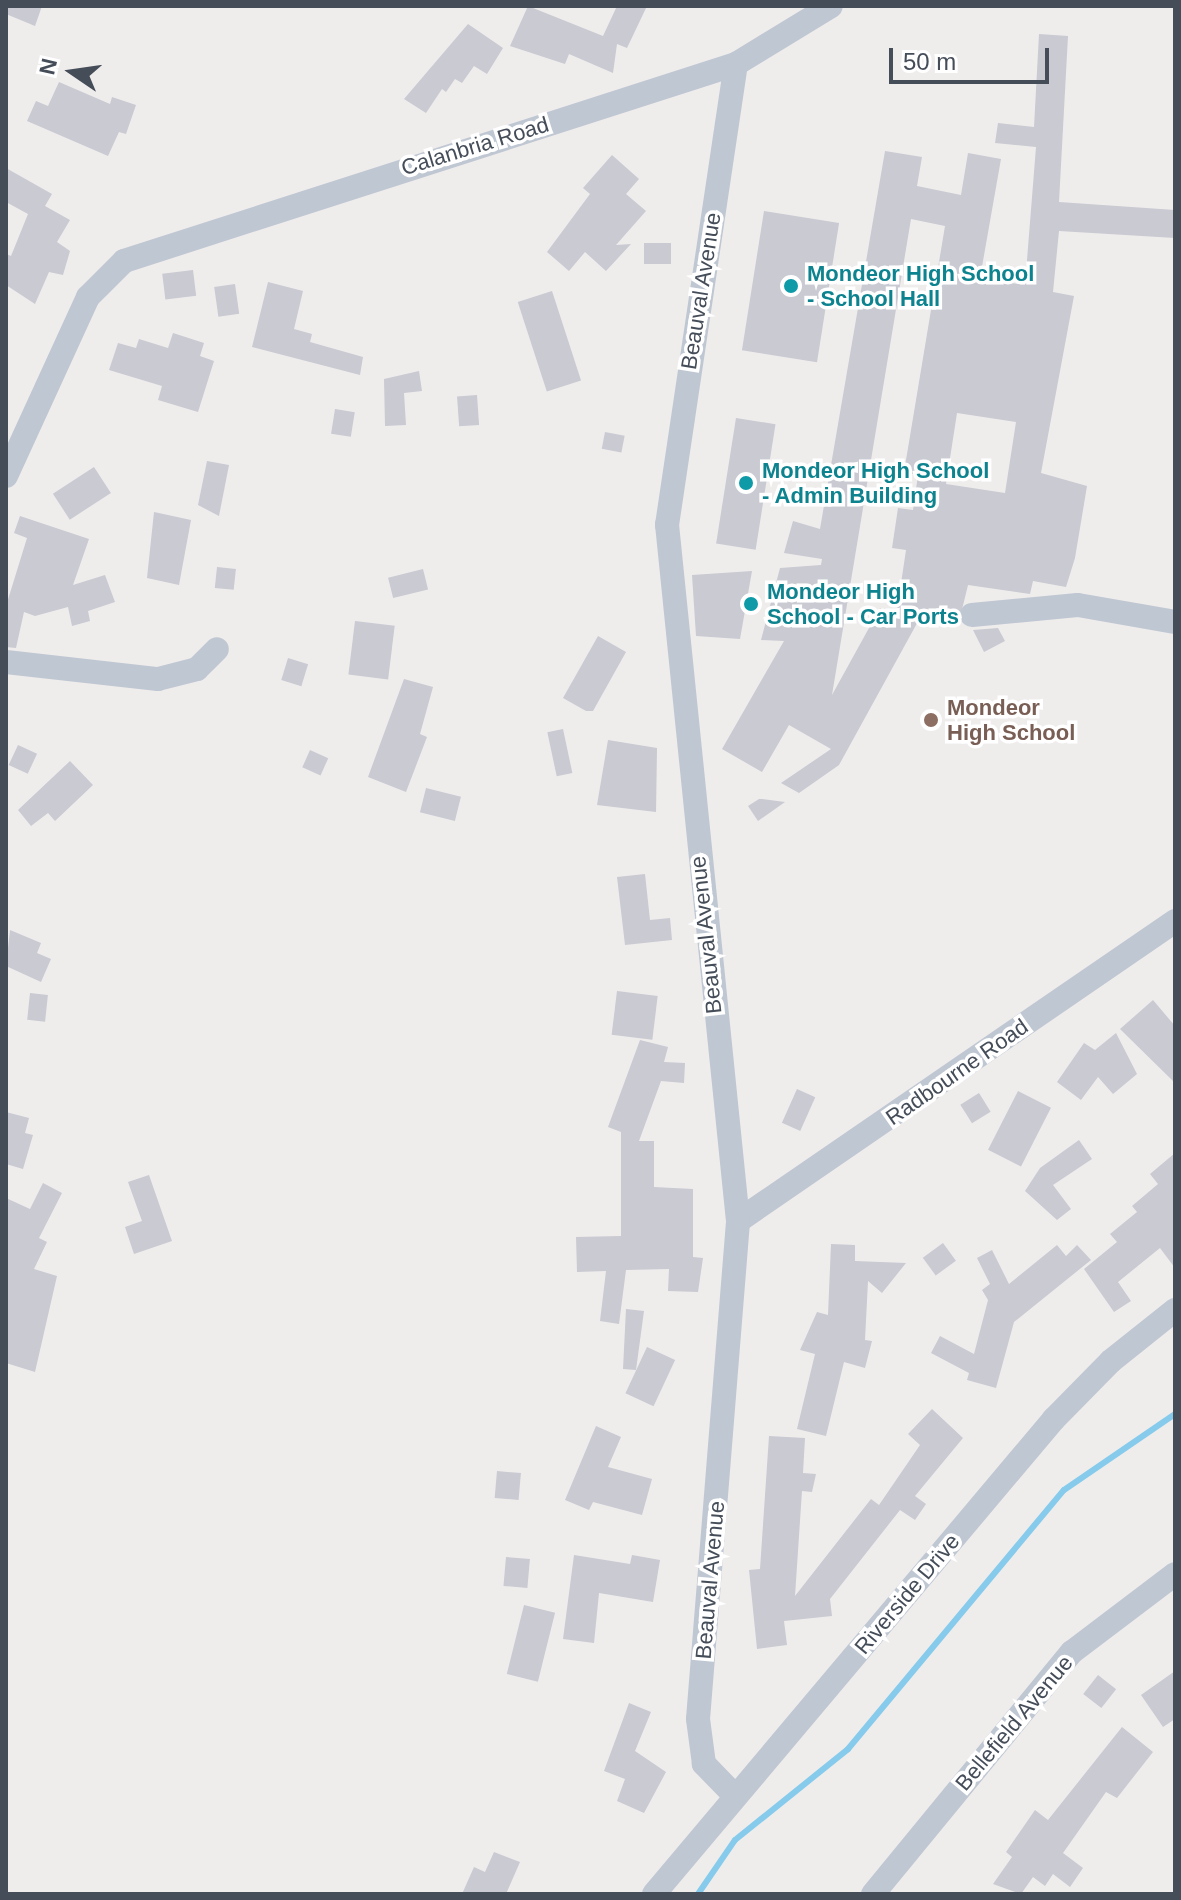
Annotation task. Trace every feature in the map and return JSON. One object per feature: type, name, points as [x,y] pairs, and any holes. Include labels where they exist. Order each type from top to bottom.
[{"type":"street","name":"Calanbria Road","points":[[6,476],[81,310],[111,269],[173,241],[736,64],[831,6]]},
{"type":"street","name":"Beauval Avenue","points":[[735,1796],[704,1764],[698,1719],[738,1221],[667,525],[736,64]]},
{"type":"street","points":[[972,615],[1078,605],[1175,622]]},
{"type":"street","points":[[6,662],[158,679],[197,669],[217,649]]},
{"type":"street","name":"Radbourne Road","points":[[738,1221],[1175,921]]},
{"type":"street","name":"Riverside Drive","points":[[654,1894],[1054,1419],[1111,1361],[1175,1310]]},
{"type":"street","name":"Bellefield Avenue","points":[[873,1894],[1072,1652],[1175,1574]]},
{"type":"building","points":[[6,6],[42,6],[35,26],[6,14]]},
{"type":"building","points":[[528,6],[603,36],[617,6],[647,6],[627,48],[617,44],[613,73],[569,54],[565,64],[510,46]]},
{"type":"building","points":[[468,24],[503,48],[487,74],[474,66],[462,83],[455,79],[446,92],[442,89],[426,113],[404,99]]},
{"type":"building","points":[[1039,34],[1068,36],[1059,202],[1175,210],[1175,238],[1059,231],[1053,292],[1074,296],[1041,473],[1087,486],[1075,558],[1066,587],[1033,581],[1030,594],[968,585],[959,622],[921,616],[839,765],[799,793],[781,783],[831,749],[789,725],[762,772],[722,749],[784,641],[761,640],[780,568],[821,565],[822,559],[784,553],[793,521],[820,529],[885,151],[922,157],[917,186],[961,195],[968,153],[1001,159],[980,278],[1025,285],[1036,147],[995,143],[998,123],[1034,127]],"holes":[[[911,219],[945,226],[904,472],[918,475],[913,510],[898,508],[892,548],[906,550],[896,617],[880,608],[832,695]],[[957,413],[1016,422],[1005,493],[946,484]]]},
{"type":"building","points":[[59,82],[110,104],[112,97],[136,105],[126,134],[119,132],[108,156],[27,121],[36,101],[48,106]]},
{"type":"building","points":[[612,155],[639,179],[626,194],[646,211],[616,245],[631,244],[606,271],[585,252],[569,271],[547,252],[590,194],[583,188]]},
{"type":"building","points":[[6,168],[52,194],[45,206],[70,220],[57,242],[70,251],[63,275],[49,272],[35,304],[6,285],[6,254],[11,256],[28,214],[6,202]]},
{"type":"building","name":"Mondeor High School - School Hall","points":[[764,211],[839,223],[817,362],[742,350]]},
{"type":"building","points":[[644,243],[671,243],[671,264],[644,264]]},
{"type":"building","points":[[193,270],[196,296],[165,300],[162,274]]},
{"type":"building","points":[[268,282],[303,291],[294,329],[312,334],[310,342],[363,357],[360,375],[252,347]]},
{"type":"building","points":[[235,284],[239,314],[218,317],[214,287]]},
{"type":"building","points":[[552,291],[581,380],[547,392],[518,302]]},
{"type":"building","points":[[173,333],[204,343],[200,356],[214,361],[198,412],[158,400],[162,386],[109,370],[118,343],[136,348],[139,339],[168,348]]},
{"type":"building","points":[[419,371],[422,391],[404,393],[406,425],[385,426],[384,379]]},
{"type":"building","points":[[477,395],[479,425],[459,426],[457,396]]},
{"type":"building","points":[[335,409],[355,412],[351,437],[331,434]]},
{"type":"building","name":"Mondeor High School - Admin Building","points":[[736,418],[776,424],[756,550],[716,543]]},
{"type":"building","points":[[605,432],[625,436],[621,453],[602,449]]},
{"type":"building","points":[[207,461],[229,465],[219,516],[198,505]]},
{"type":"building","points":[[94,467],[111,493],[70,520],[53,494]]},
{"type":"building","points":[[154,512],[191,520],[179,585],[147,578]]},
{"type":"building","points":[[20,516],[89,539],[73,585],[105,575],[115,602],[88,611],[90,621],[72,626],[68,607],[35,616],[24,612],[16,648],[6,647],[6,606],[27,538],[14,533]]},
{"type":"building","points":[[217,567],[236,569],[234,590],[215,588]]},
{"type":"building","points":[[423,569],[428,589],[393,598],[388,578]]},
{"type":"building","points":[[752,571],[740,639],[696,636],[692,575]]},
{"type":"building","points":[[355,621],[395,626],[388,679],[348,675]]},
{"type":"building","points":[[998,628],[1005,641],[984,652],[973,630]]},
{"type":"building","points":[[598,636],[626,652],[593,711],[586,711],[563,698]]},
{"type":"building","points":[[288,658],[308,664],[301,686],[281,680]]},
{"type":"building","points":[[404,679],[433,687],[420,734],[427,737],[406,792],[368,777]]},
{"type":"building","points":[[563,729],[572,773],[557,776],[547,732]]},
{"type":"building","points":[[608,740],[657,748],[656,812],[597,805]]},
{"type":"building","points":[[18,745],[37,754],[28,774],[9,765]]},
{"type":"building","points":[[310,750],[328,758],[321,775],[302,767]]},
{"type":"building","points":[[70,761],[93,785],[55,821],[48,813],[31,826],[18,810]]},
{"type":"building","points":[[426,788],[461,797],[455,821],[420,812]]},
{"type":"building","points":[[759,799],[785,802],[758,821],[748,806]]},
{"type":"building","points":[[645,874],[650,920],[670,918],[672,940],[625,945],[617,877]]},
{"type":"building","points":[[10,930],[41,943],[37,953],[51,959],[41,982],[6,966]]},
{"type":"building","points":[[617,991],[658,996],[652,1040],[612,1035]]},
{"type":"building","points":[[30,993],[48,995],[45,1022],[27,1020]]},
{"type":"building","points":[[1153,1000],[1175,1026],[1175,1083],[1120,1029]]},
{"type":"building","points":[[1116,1033],[1137,1074],[1113,1094],[1098,1077],[1081,1100],[1057,1082],[1084,1043],[1095,1050]]},
{"type":"building","points":[[640,1040],[668,1047],[664,1062],[685,1063],[684,1083],[661,1081],[639,1141],[654,1141],[654,1187],[693,1189],[693,1257],[703,1258],[698,1292],[668,1291],[669,1269],[626,1270],[619,1324],[600,1321],[606,1271],[577,1272],[576,1237],[621,1236],[621,1132],[608,1127]]},
{"type":"building","points":[[797,1089],[815,1097],[800,1131],[782,1123]]},
{"type":"building","points":[[1018,1091],[1051,1108],[1021,1167],[988,1150]]},
{"type":"building","points":[[979,1093],[991,1112],[972,1123],[960,1105]]},
{"type":"building","points":[[6,1112],[29,1118],[25,1133],[33,1135],[23,1169],[6,1164]]},
{"type":"building","points":[[1079,1140],[1092,1159],[1053,1185],[1071,1209],[1057,1220],[1025,1191],[1040,1168]]},
{"type":"building","points":[[1175,1153],[1175,1268],[1160,1248],[1118,1282],[1131,1301],[1114,1312],[1084,1269],[1117,1242],[1110,1234],[1137,1212],[1132,1206],[1158,1184],[1150,1174]]},
{"type":"building","points":[[149,1175],[172,1241],[134,1254],[125,1227],[142,1221],[128,1182]]},
{"type":"building","points":[[43,1183],[62,1193],[39,1238],[47,1242],[34,1269],[57,1276],[35,1372],[6,1363],[6,1198],[30,1209]]},
{"type":"building","points":[[943,1243],[956,1261],[936,1275],[923,1258]]},
{"type":"building","points":[[831,1244],[855,1245],[855,1261],[906,1263],[882,1293],[868,1281],[865,1340],[872,1341],[865,1368],[844,1362],[826,1436],[797,1429],[815,1354],[800,1350],[817,1312],[828,1315]]},
{"type":"building","points":[[1057,1245],[1066,1256],[1077,1245],[1091,1260],[1014,1322],[996,1388],[967,1380],[969,1373],[931,1353],[940,1336],[974,1354],[988,1300],[982,1290],[990,1284],[977,1258],[992,1250],[1009,1284]]},
{"type":"building","points":[[626,1309],[644,1311],[636,1370],[623,1369]]},
{"type":"building","points":[[647,1347],[675,1360],[654,1406],[625,1393]]},
{"type":"building","points":[[932,1409],[963,1438],[915,1496],[926,1504],[915,1520],[900,1510],[830,1599],[832,1616],[784,1621],[787,1645],[757,1649],[749,1570],[760,1569],[769,1436],[805,1438],[803,1473],[816,1474],[812,1492],[802,1491],[795,1596],[871,1499],[879,1505],[920,1445],[908,1434]]},
{"type":"building","points":[[596,1426],[621,1437],[608,1467],[652,1479],[642,1515],[593,1502],[589,1510],[565,1500]]},
{"type":"building","points":[[497,1471],[521,1473],[519,1500],[495,1498]]},
{"type":"building","points":[[574,1555],[630,1564],[632,1555],[660,1560],[653,1602],[599,1593],[594,1643],[563,1639]]},
{"type":"building","points":[[506,1557],[530,1559],[527,1588],[503,1586]]},
{"type":"building","points":[[524,1605],[555,1613],[538,1682],[507,1674]]},
{"type":"building","points":[[1175,1671],[1175,1719],[1163,1727],[1141,1695]]},
{"type":"building","points":[[1098,1675],[1116,1689],[1101,1708],[1083,1694]]},
{"type":"building","points":[[629,1703],[651,1712],[635,1751],[666,1772],[644,1813],[617,1801],[625,1779],[604,1771]]},
{"type":"building","points":[[1122,1727],[1153,1752],[1117,1798],[1106,1792],[1063,1853],[1083,1868],[1070,1887],[1053,1874],[1045,1886],[1033,1877],[1021,1894],[993,1884],[1012,1857],[1006,1852],[1035,1810],[1048,1820]]},
{"type":"building","points":[[494,1852],[520,1862],[506,1894],[462,1894],[474,1867],[485,1872]]},
{"type":"waterway","points":[[698,1894],[735,1840],[848,1749],[1064,1490],[1175,1414]]},
{"type":"place","name":"Mondeor High School - School Hall","points":[[791,286]]},
{"type":"place","name":"Mondeor High School - Admin Building","points":[[746,483]]},
{"type":"place","name":"Mondeor High School - Car Ports","points":[[751,604]]},
{"type":"place","name":"Mondeor High School","points":[[931,720]]}]
